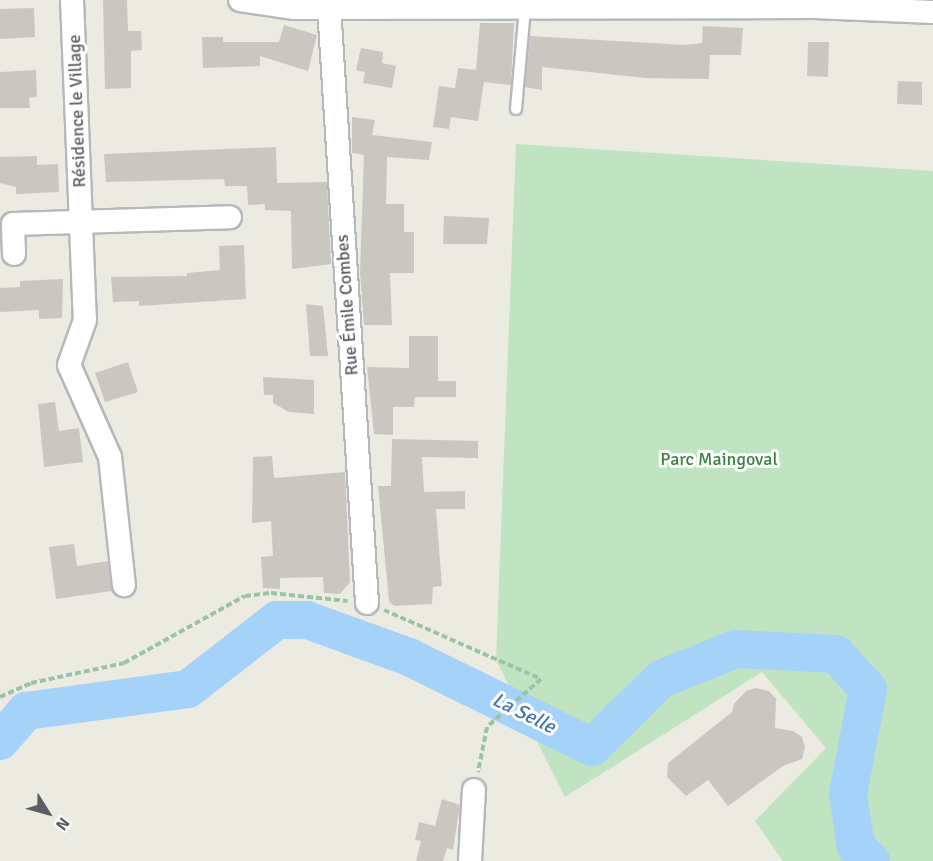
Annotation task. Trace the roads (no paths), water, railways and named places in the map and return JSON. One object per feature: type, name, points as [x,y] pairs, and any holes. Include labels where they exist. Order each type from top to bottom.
[{"type":"street","name":"Résidence le Village","points":[[72,0],[86,320],[69,365],[112,465],[124,585]]},
{"type":"street","points":[[240,0],[279,7],[814,7],[933,12]]},
{"type":"street","name":"Rue Émile Combes","points":[[329,7],[367,603]]},
{"type":"street","points":[[14,254],[13,224],[230,218]]},
{"type":"street","points":[[470,861],[474,790]]},
{"type":"lane","points":[[516,109],[525,8]]},
{"type":"waterway","name":"La Selle","points":[[0,741],[26,711],[188,689],[277,620],[307,620],[409,657],[592,747],[661,679],[736,649],[836,654],[868,689],[848,794],[856,847],[871,861]]},
{"type":"park label","name":"Parc Maingoval","points":[[719,459]]}]
